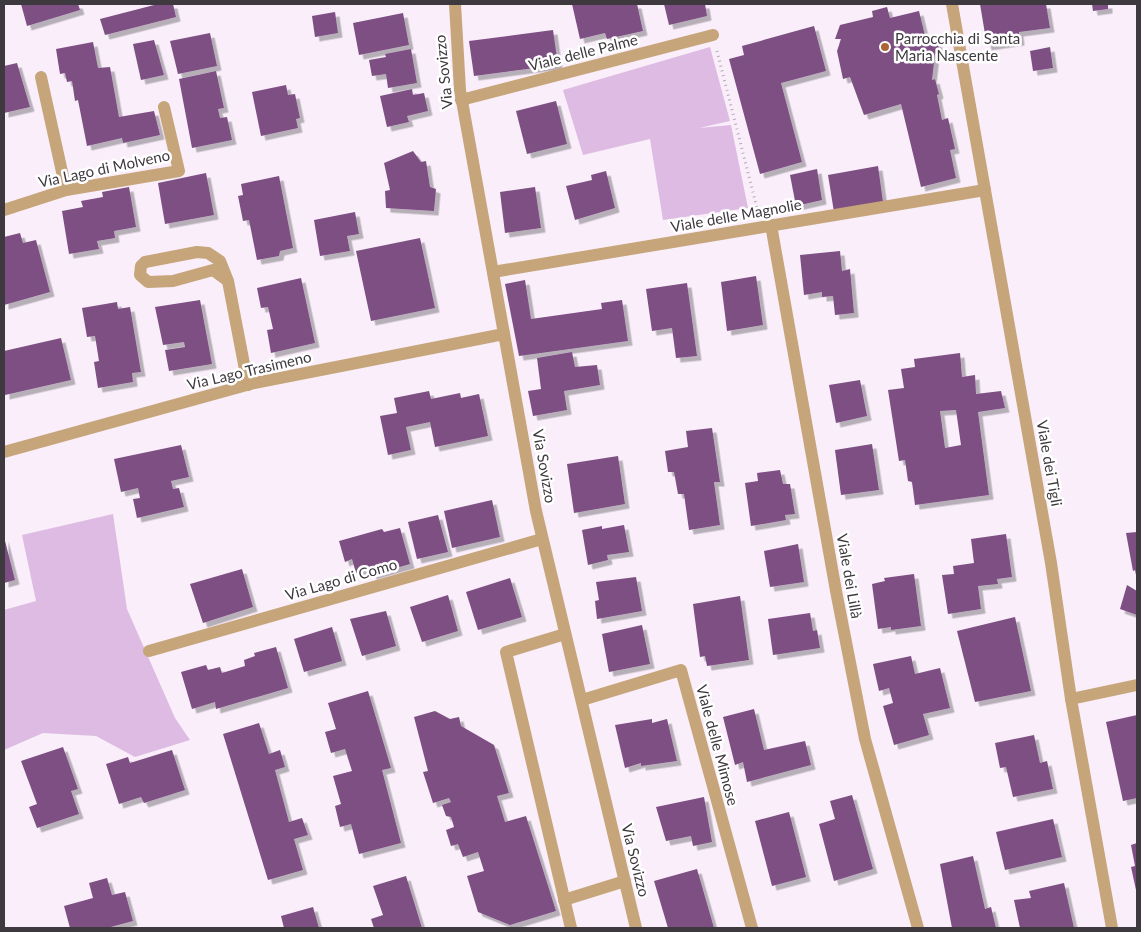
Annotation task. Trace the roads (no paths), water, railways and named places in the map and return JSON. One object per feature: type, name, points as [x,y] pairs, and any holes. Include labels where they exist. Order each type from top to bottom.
[{"type":"street","name":"Via Sovizzo","points":[[455,4],[462,100],[542,539],[636,928]]},
{"type":"street","name":"Viale dei Tigli","points":[[952,4],[1051,563],[1072,699],[1112,928]]},
{"type":"street","name":"Viale delle Palme","points":[[462,100],[713,36]]},
{"type":"street","points":[[41,77],[66,190]]},
{"type":"street","name":"Via Lago di Molveno","points":[[4,210],[66,190],[179,171],[164,107]]},
{"type":"street","name":"Viale delle Magnolie","points":[[493,272],[985,190]]},
{"type":"street","name":"Viale dei Lillà","points":[[766,226],[865,739],[918,928]]},
{"type":"street","points":[[228,281],[213,270],[173,281],[148,282],[140,275],[141,266],[145,262],[197,252],[208,253],[220,261],[228,281],[248,385]]},
{"type":"street","name":"Via Lago Trasimeno","points":[[4,452],[248,385],[504,334]]},
{"type":"street","name":"Via Lago di Como","points":[[149,651],[542,539]]},
{"type":"street","points":[[565,634],[506,652],[571,928]]},
{"type":"street","name":"Viale delle Mimose","points":[[582,700],[681,670],[752,928]]},
{"type":"street","points":[[1072,699],[1137,685]]},
{"type":"street","points":[[564,900],[625,881]]},
{"type":"place","name":"Parrocchia di Santa Maria Nascente","points":[[885,47]]}]
